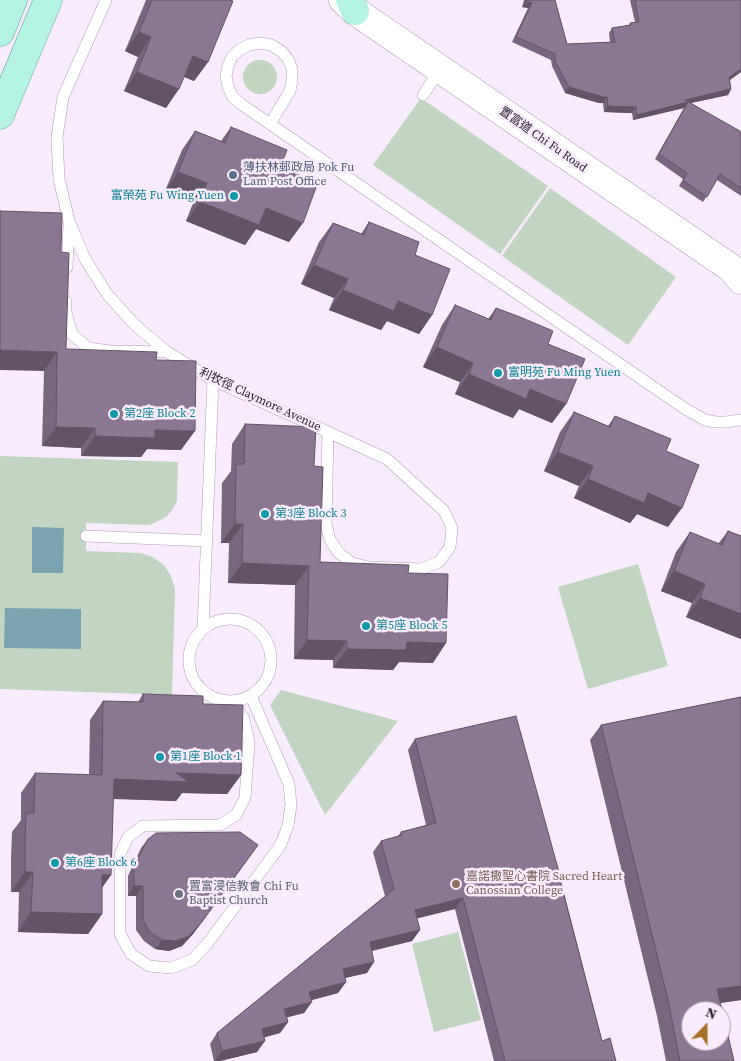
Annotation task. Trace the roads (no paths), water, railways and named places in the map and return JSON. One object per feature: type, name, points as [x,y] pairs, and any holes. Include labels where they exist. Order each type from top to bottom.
[{"type":"main road","points":[[0,32],[13,0]]},
{"type":"main road","points":[[0,115],[48,0]]},
{"type":"street","name":"置富道 Chi Fu Road","points":[[349,4],[440,69],[731,268],[741,280]]},
{"type":"lane","name":"利牧徑 Claymore Avenue","points":[[106,0],[63,97],[57,137],[59,179],[69,221],[85,259],[107,294],[135,325],[167,352],[213,380],[328,432],[387,459],[444,511],[452,528],[450,547],[439,562],[421,569],[368,567],[352,563],[338,553],[330,540],[326,524],[328,432]]},
{"type":"lane","points":[[270,124],[290,91],[292,70],[288,59],[281,51],[271,45],[249,44],[232,57],[226,76],[228,87],[233,97],[241,104],[270,124],[689,411],[705,420],[716,422],[741,420]]},
{"type":"lane","points":[[423,95],[440,69]]},
{"type":"lane","name":"利牧徑 Claymore Avenue","points":[[67,276],[69,221]]},
{"type":"lane","points":[[67,294],[66,312],[72,334],[88,348],[110,351],[167,352]]},
{"type":"lane","points":[[203,628],[213,380]]},
{"type":"lane","points":[[86,536],[207,541]]},
{"type":"lane","points":[[229,619],[242,620],[255,627],[264,637],[270,649],[272,663],[269,676],[261,688],[251,696],[231,701],[217,699],[204,692],[194,681],[189,653],[194,640],[203,628],[215,621],[229,619]]},
{"type":"lane","points":[[231,701],[244,719],[249,742],[245,798],[236,815],[220,825],[143,826],[128,837],[120,854],[120,934],[131,954],[149,966],[171,968],[192,960],[207,944],[280,846],[288,826],[291,805],[289,784],[251,696]]},
{"type":"water","points":[[32,527],[64,528],[63,573],[32,573]]},
{"type":"water","points":[[5,608],[81,609],[81,649],[4,648]]},
{"type":"place","name":"薄扶林郵政局 Pok Fu Lam Post Office","points":[[233,175]]},
{"type":"place","name":"富榮苑 Fu Wing Yuen","points":[[234,196]]},
{"type":"place","name":"富明苑 Fu Ming Yuen","points":[[498,373]]},
{"type":"place","name":"第2座 Block 2","points":[[114,414]]},
{"type":"place","name":"第3座 Block 3","points":[[265,514]]},
{"type":"place","name":"第5座 Block 5","points":[[366,626]]},
{"type":"place","name":"第1座 Block 1","points":[[160,757]]},
{"type":"place","name":"第6座 Block 6","points":[[55,863]]},
{"type":"place","name":"嘉諾撒聖心書院 Sacred Heart Canossian College","points":[[456,884]]},
{"type":"place","name":"置富浸信教會 Chi Fu Baptist Church","points":[[179,894]]}]
